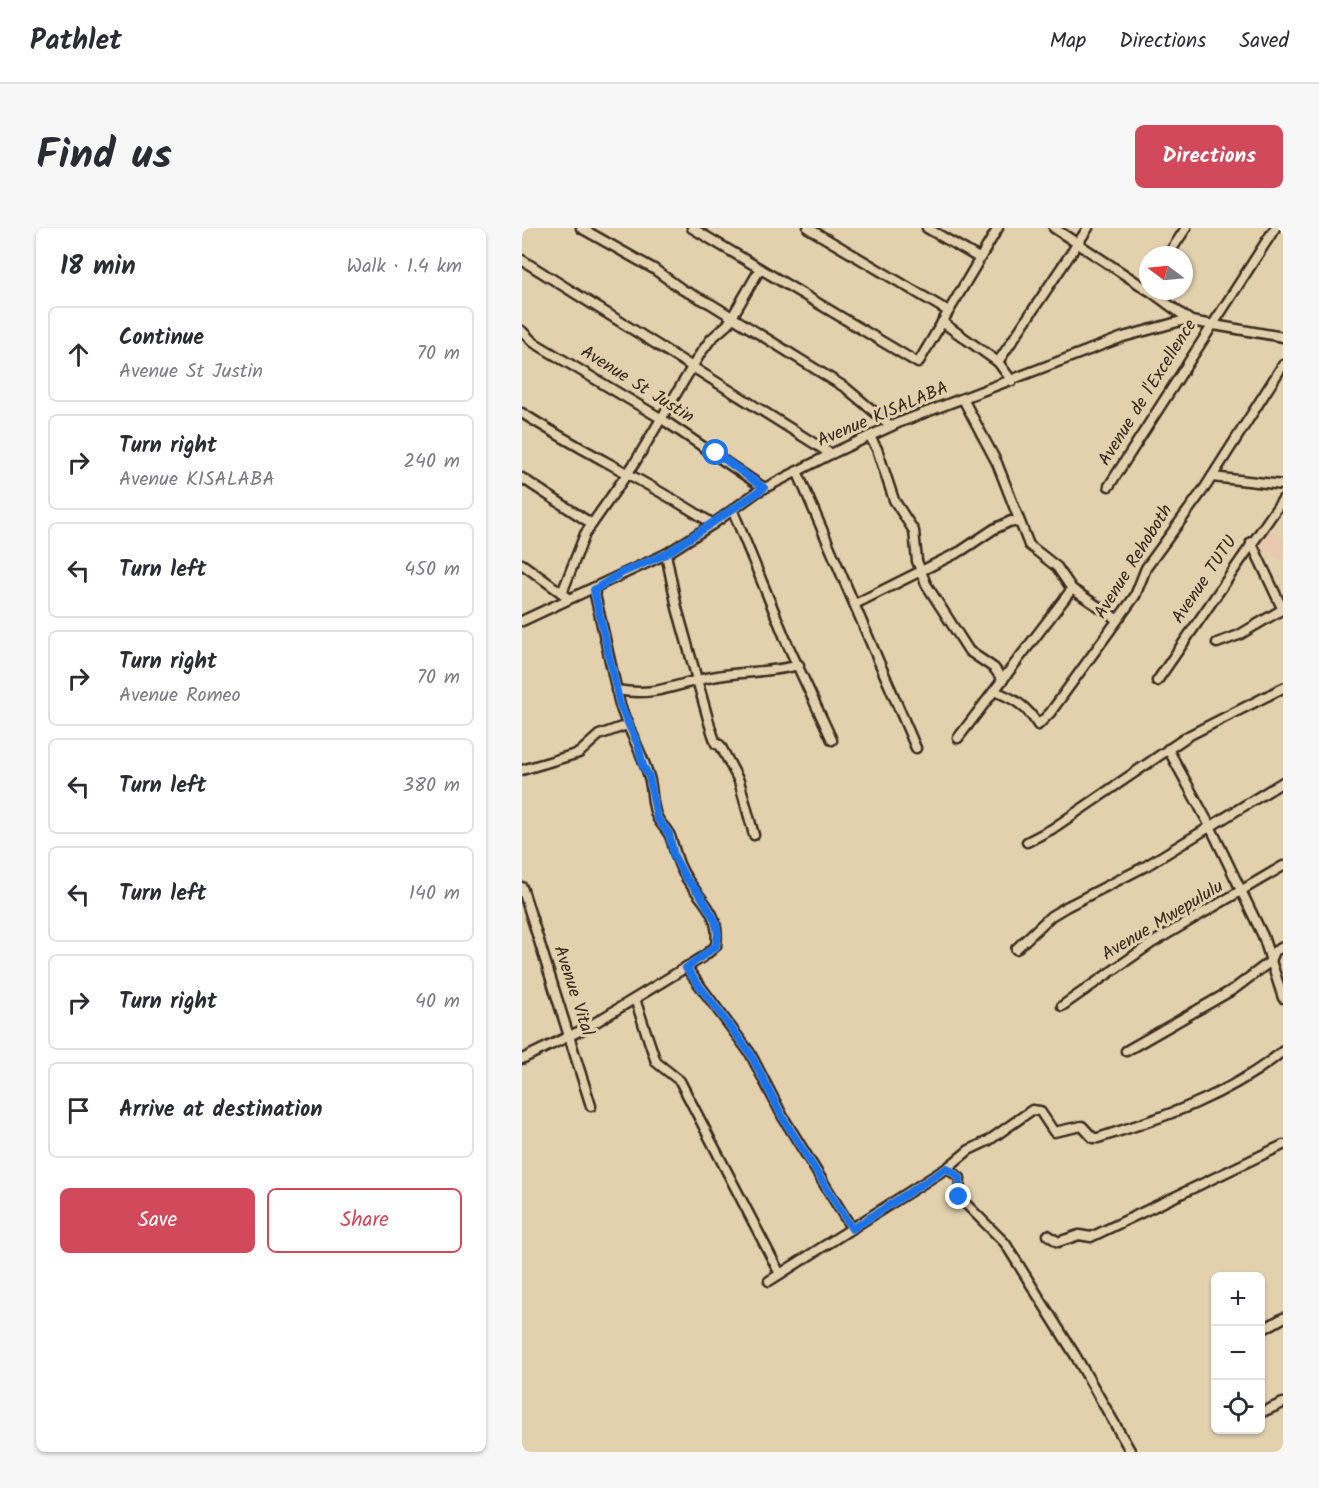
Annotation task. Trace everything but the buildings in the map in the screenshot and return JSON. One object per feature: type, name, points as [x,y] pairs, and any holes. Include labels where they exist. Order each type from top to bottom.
[{"type":"street","points":[[581,228],[654,269],[683,290],[711,304],[731,319],[846,388],[891,426]]},
{"type":"street","points":[[692,228],[918,363],[998,228]]},
{"type":"street","points":[[808,228],[948,311]]},
{"type":"street","points":[[927,228],[979,258]]},
{"type":"street","points":[[1054,228],[1139,283]]},
{"type":"street","points":[[998,362],[1088,228]]},
{"type":"street","points":[[1174,246],[1186,228]]},
{"type":"street","name":"Avenue de l'Excellence","points":[[1109,486],[1210,325],[1275,228]]},
{"type":"street","points":[[522,260],[831,454]]},
{"type":"street","points":[[562,593],[576,561],[579,547],[592,524],[627,474],[693,366],[711,339],[731,319],[760,270]]},
{"type":"street","points":[[1162,300],[1191,322]]},
{"type":"street","name":"Avenue KISALABA","points":[[522,621],[594,590],[621,573],[666,554],[764,488],[831,454],[891,426],[1123,337],[1185,321],[1283,337]]},
{"type":"street","points":[[942,322],[998,362],[1012,381]]},
{"type":"street","name":"Avenue St Justin","points":[[522,331],[532,342],[662,419],[764,488]]},
{"type":"street","name":"Avenue Rehoboth","points":[[994,691],[1013,698],[1030,711],[1038,725],[1050,713],[1135,596],[1146,568],[1212,477],[1283,365]]},
{"type":"street","points":[[963,399],[997,463],[1029,546],[1057,567],[1072,589],[1117,619]]},
{"type":"street","points":[[522,413],[678,501],[713,524]]},
{"type":"street","points":[[870,437],[877,449],[894,500],[914,531],[917,561],[926,584],[969,651],[994,668],[1003,680]]},
{"type":"street","points":[[796,471],[916,748]]},
{"type":"street","points":[[1212,477],[1283,485]]},
{"type":"street","points":[[522,478],[592,524]]},
{"type":"street","name":"Avenue TUTU","points":[[1157,681],[1251,542],[1283,499]]},
{"type":"street","points":[[732,511],[787,643],[832,740]]},
{"type":"street","points":[[855,604],[961,551],[994,529],[1011,521],[1019,523]]},
{"type":"street","points":[[1217,643],[1239,635],[1283,609],[1251,542]]},
{"type":"street","points":[[666,554],[697,681],[716,744],[720,745],[739,781],[754,835]]},
{"type":"street","points":[[522,564],[571,600]]},
{"type":"street","points":[[958,738],[1072,589]]},
{"type":"street","points":[[522,1059],[635,999],[686,968],[716,946],[718,934],[715,920],[674,856],[669,834],[655,812],[649,776],[643,766],[638,745],[627,725],[616,690],[594,590]]},
{"type":"street","points":[[616,690],[661,691],[719,676],[776,671],[799,665]]},
{"type":"street","points":[[1026,842],[1052,829],[1168,749],[1283,688]]},
{"type":"street","points":[[522,770],[579,753],[599,735],[627,725]]},
{"type":"street","points":[[1168,749],[1210,826],[1263,936],[1283,998]]},
{"type":"street","points":[[1016,949],[1051,916],[1146,866],[1283,782]]},
{"type":"street","name":"Avenue Mwepululu","points":[[1062,1006],[1152,944],[1283,866]]},
{"type":"street","name":"Avenue Vital","points":[[522,887],[591,1106]]},
{"type":"street","points":[[1126,1051],[1234,990],[1271,961],[1275,951],[1283,947]]},
{"type":"street","points":[[686,968],[750,1053],[783,1118],[852,1229]]},
{"type":"street","points":[[635,999],[656,1062],[680,1081],[780,1274]]},
{"type":"street","points":[[769,1281],[947,1168],[969,1150],[988,1141],[1032,1110],[1040,1111],[1054,1132],[1082,1126],[1093,1138],[1098,1138],[1219,1095],[1246,1079],[1283,1051]]},
{"type":"street","points":[[1048,1235],[1058,1242],[1079,1235],[1091,1237],[1283,1145]]},
{"type":"street","points":[[947,1168],[960,1178],[959,1197],[1005,1243],[1076,1355],[1131,1452]]},
{"type":"street","points":[[1265,1328],[1283,1318]]},
{"type":"street","points":[[1265,1411],[1283,1403]]},
{"type":"shaded area","points":[[1264,527],[1283,537],[1283,562],[1254,543]]},
{"type":"route","points":[[716,453],[764,488],[666,554],[621,573],[594,590],[620,705],[649,776],[651,798],[657,818],[669,834],[674,856],[681,870],[710,910],[717,928],[716,946],[686,968],[750,1053],[783,1118],[852,1229],[947,1168],[960,1178],[959,1197]]}]
